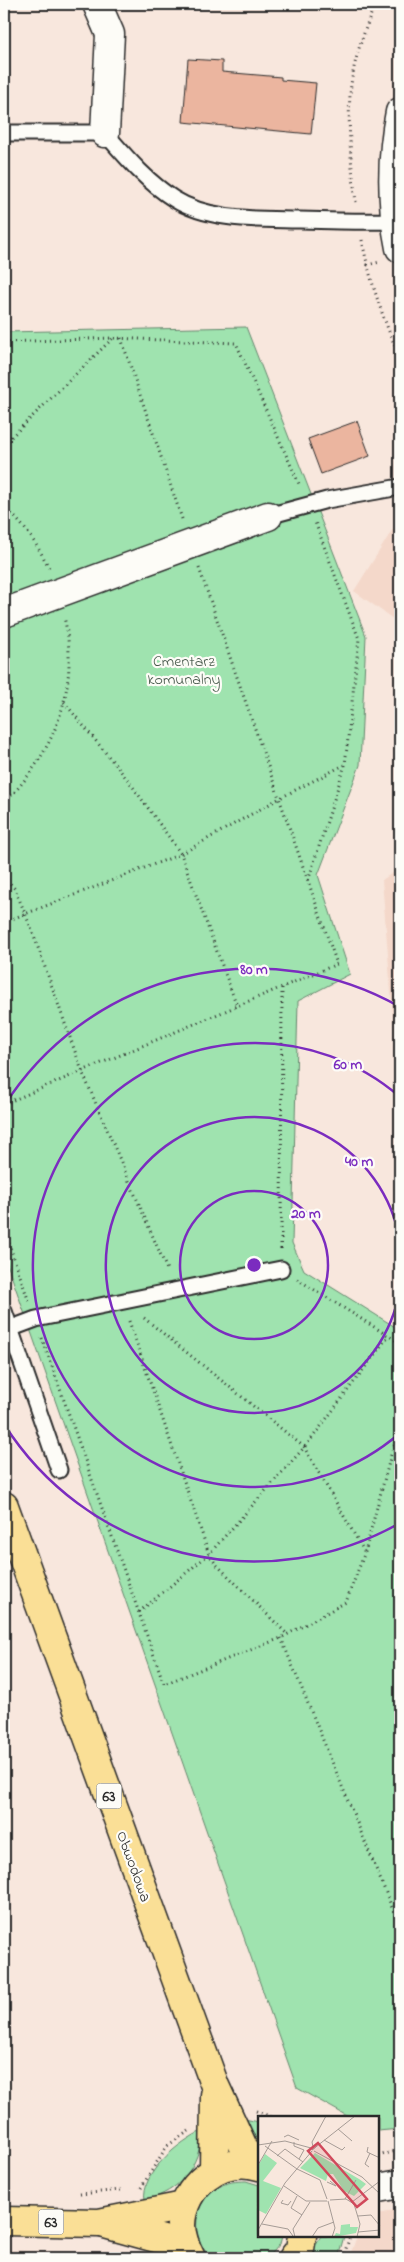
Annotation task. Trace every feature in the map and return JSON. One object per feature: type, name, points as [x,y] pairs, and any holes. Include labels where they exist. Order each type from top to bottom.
[{"type":"main road","name":"Obwodowa","points":[[4,1506],[215,2086],[255,2165]]},
{"type":"main road","name":"Obwodowa","points":[[214,2170],[215,2086]]},
{"type":"main road","points":[[188,2252],[181,2226],[184,2206],[196,2186],[214,2170],[232,2164],[255,2165]]},
{"type":"main road","name":"63","points":[[4,2221],[99,2222],[184,2206]]},
{"type":"main road","name":"63","points":[[99,2222],[188,2252]]},
{"type":"main road","points":[[293,2258],[300,2249],[302,2237]]},
{"type":"street","points":[[97,4],[110,34],[105,133]]},
{"type":"street","points":[[400,112],[394,168],[400,248]]},
{"type":"street","points":[[4,613],[268,516]]},
{"type":"street","points":[[379,2188],[400,2184]]},
{"type":"lane","points":[[4,134],[105,133],[134,167],[175,200],[204,212],[251,219],[359,222],[397,221]]},
{"type":"lane","points":[[268,516],[308,504],[400,487]]},
{"type":"lane","points":[[7,1330],[36,1319],[281,1269]]},
{"type":"lane","points":[[4,1311],[7,1330],[58,1470]]},
{"type":"path","points":[[376,4],[368,20],[352,78],[352,172],[367,265],[383,319],[400,358]]},
{"type":"path","points":[[4,444],[113,338]]},
{"type":"path","points":[[4,1104],[336,964],[120,338]]},
{"type":"path","points":[[4,342],[120,338],[236,343],[308,504],[359,639],[345,765],[308,881]]},
{"type":"path","points":[[4,507],[15,516],[38,545],[58,593],[65,622],[68,654],[66,692],[57,726],[43,757],[22,785],[4,803]]},
{"type":"path","points":[[64,702],[128,780],[181,854],[237,1006]]},
{"type":"path","points":[[4,922],[181,854],[280,798],[345,765]]},
{"type":"path","points":[[4,876],[15,889],[26,914],[82,1071],[176,1290]]},
{"type":"path","points":[[282,987],[281,1269],[390,1334],[400,1343]]},
{"type":"path","points":[[4,1230],[164,1684],[281,1638],[346,1602],[365,1552],[400,1422]]},
{"type":"path","points":[[123,1301],[304,1447],[365,1552]]},
{"type":"path","points":[[123,1301],[209,1554],[215,1563],[287,1635]]},
{"type":"path","points":[[139,1612],[209,1554],[304,1447],[390,1334]]},
{"type":"path","points":[[281,1638],[400,1927]]},
{"type":"path","points":[[379,2156],[400,2150]]},
{"type":"path","points":[[342,2258],[350,2237]]},
{"type":"shaded area","points":[[400,518],[400,624],[354,591]]},
{"type":"shaded area","points":[[400,868],[400,1105],[382,880]]},
{"type":"shaded area","points":[[400,2208],[400,2258],[349,2258],[357,2237],[379,2237],[379,2215]]},
{"type":"shaded area","points":[[4,2250],[121,2255],[123,2258],[4,2258]]},
{"type":"green space","name":"Cmentarz komunalny","points":[[246,327],[366,636],[360,765],[318,875],[350,974],[298,1001],[292,1243],[304,1270],[400,1330],[400,2129],[379,2131],[379,2116],[347,2116],[297,2088],[4,1255],[4,332]]},
{"type":"green space","points":[[244,2119],[258,2122],[258,2145],[253,2141]]},
{"type":"green space","points":[[202,2131],[197,2155],[186,2176],[168,2191],[145,2200],[145,2190],[149,2179],[163,2159],[183,2142]]},
{"type":"green space","points":[[246,2181],[258,2185],[258,2237],[282,2237],[280,2244],[268,2258],[212,2258],[200,2241],[197,2231],[197,2220],[204,2200],[220,2186]]},
{"type":"green space","points":[[320,2237],[344,2237],[338,2258],[307,2258]]},
{"type":"building","points":[[188,59],[222,61],[222,72],[281,77],[281,80],[316,83],[311,134],[183,122]]},
{"type":"building","points":[[357,421],[370,456],[321,474],[308,439]]}]
